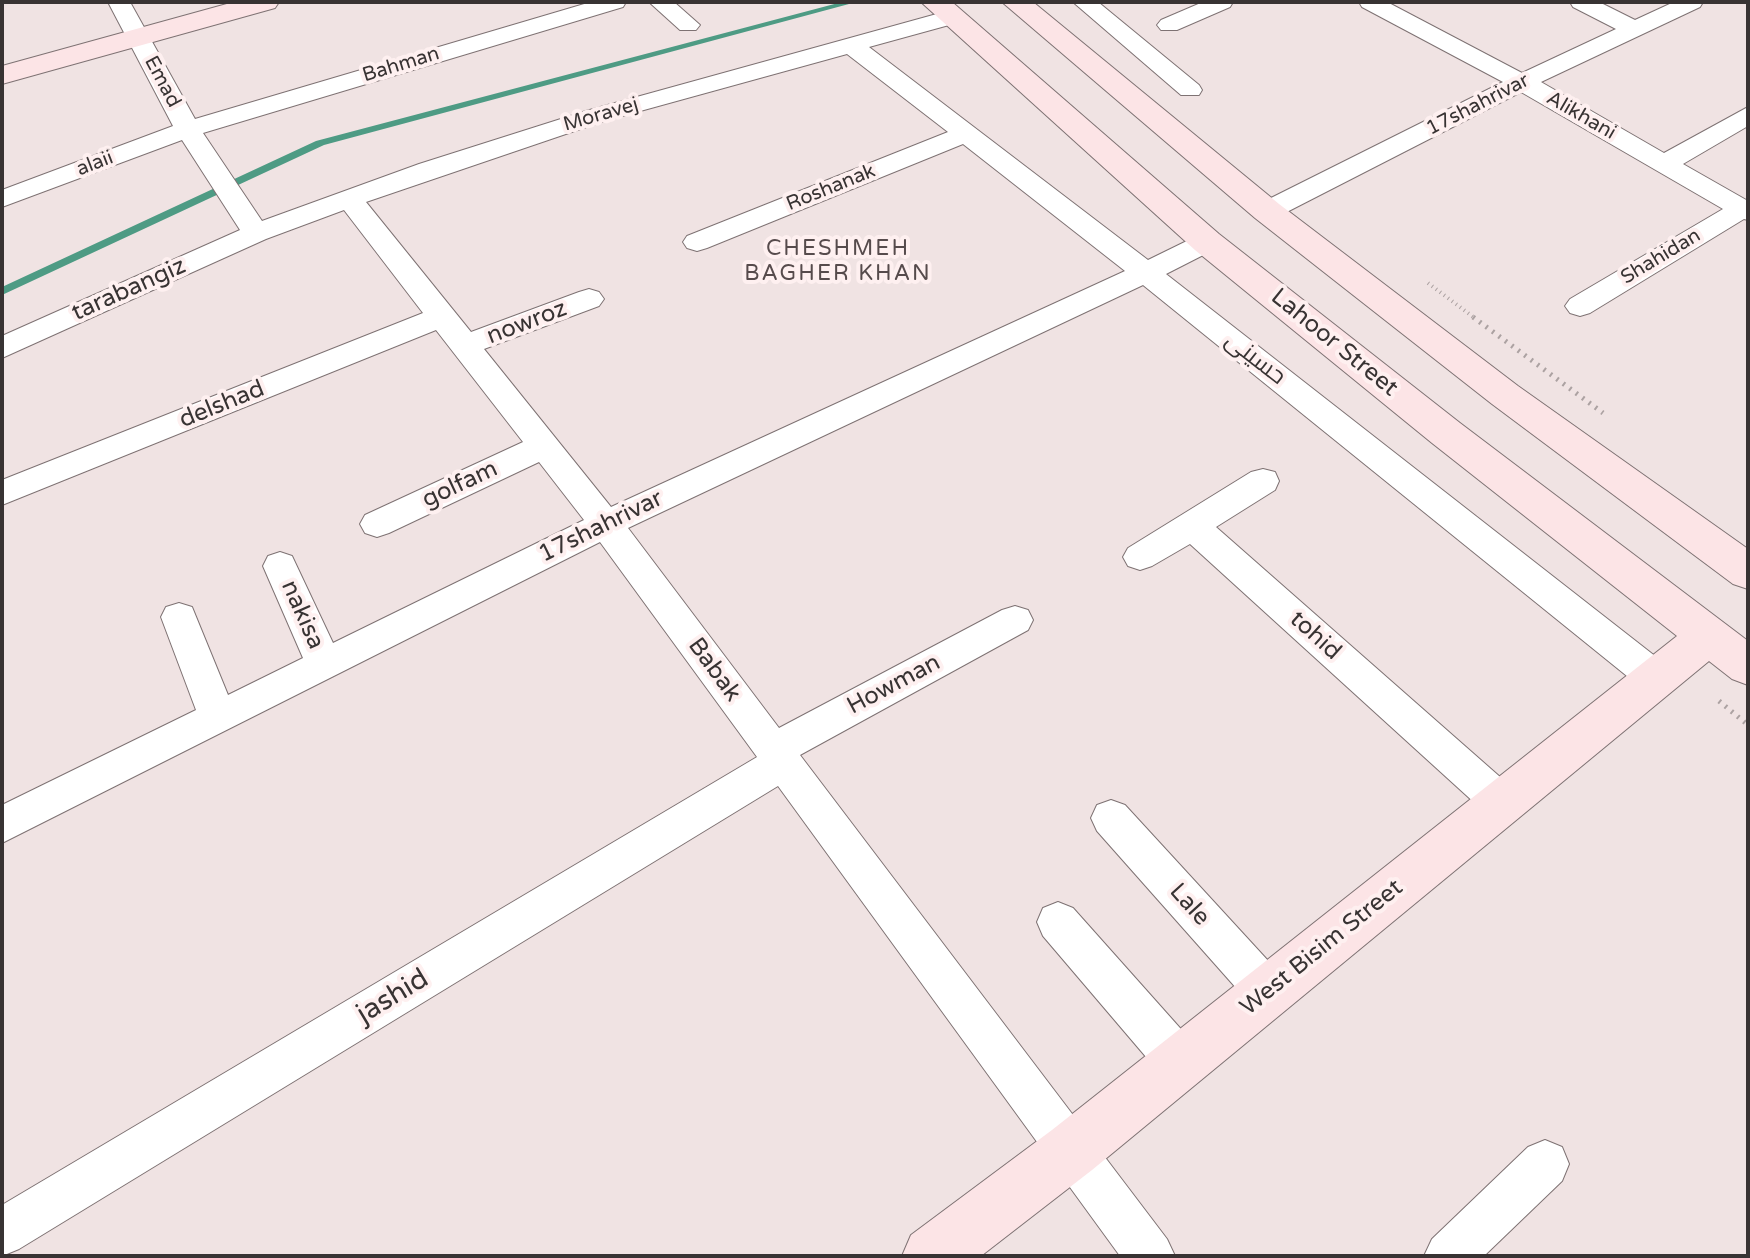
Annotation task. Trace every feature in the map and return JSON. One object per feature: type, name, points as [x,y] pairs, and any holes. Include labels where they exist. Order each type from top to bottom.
[{"type":"main road","points":[[2,75],[265,2]]},
{"type":"main road","points":[[1016,2],[1267,211],[1505,395],[1748,572]]},
{"type":"main road","name":"Lahoor Street","points":[[944,10],[1207,242],[1446,433],[1728,651]]},
{"type":"main road","points":[[1446,433],[1437,410],[1439,403],[1451,392],[1468,387],[1505,395]]},
{"type":"main road","name":"West Bisim Street","points":[[932,1256],[1072,1150],[1656,678],[1728,651]]},
{"type":"street","name":"Emad","points":[[119,2],[188,129],[256,233]]},
{"type":"street","name":"Bahman","points":[[188,129],[615,2]]},
{"type":"street","points":[[660,2],[688,25]]},
{"type":"street","points":[[1084,2],[1190,90]]},
{"type":"street","points":[[1169,25],[1222,2]]},
{"type":"street","name":"Alikhani","points":[[1370,2],[1522,82],[1745,210]]},
{"type":"street","points":[[1581,2],[1634,29]]},
{"type":"street","name":"17shahrivar","points":[[1267,211],[1522,82],[1692,2]]},
{"type":"street","name":"Moravej","points":[[256,233],[348,198],[595,116],[851,45],[944,10]]},
{"type":"street","name":"حسینی","points":[[851,45],[1146,273],[1656,678]]},
{"type":"street","points":[[1664,164],[1748,115]]},
{"type":"street","name":"alaii","points":[[2,199],[188,129]]},
{"type":"street","name":"Roshanak","points":[[697,242],[966,134]]},
{"type":"street","name":"Babak","points":[[348,198],[606,524],[1150,1256]]},
{"type":"street","name":"Shahidan","points":[[1580,306],[1745,210]]},
{"type":"street","name":"tarabangiz","points":[[2,348],[256,233]]},
{"type":"street","name":"17shahrivar","points":[[2,825],[606,524],[1207,242]]},
{"type":"street","name":"nowroz","points":[[464,346],[589,299]]},
{"type":"street","name":"delshad","points":[[2,493],[441,317]]},
{"type":"street","name":"golfam","points":[[377,524],[543,446]]},
{"type":"street","points":[[1140,557],[1263,481]]},
{"type":"street","name":"tohid","points":[[1192,526],[1502,803]]},
{"type":"street","name":"nakisa","points":[[280,566],[324,663]]},
{"type":"street","points":[[179,617],[217,716]]},
{"type":"street","name":"Howman","points":[[778,756],[1015,620]]},
{"type":"street","name":"jashid","points":[[2,1232],[778,756]]},
{"type":"street","name":"Lale","points":[[1111,818],[1268,992]]},
{"type":"street","points":[[1058,922],[1180,1062]]},
{"type":"street","points":[[1449,1256],[1545,1164]]},
{"type":"waterway","points":[[2,291],[320,143],[845,4]]},
{"type":"district","name":"CHESHMEH BAGHER KHAN","points":[[838,262]]}]
